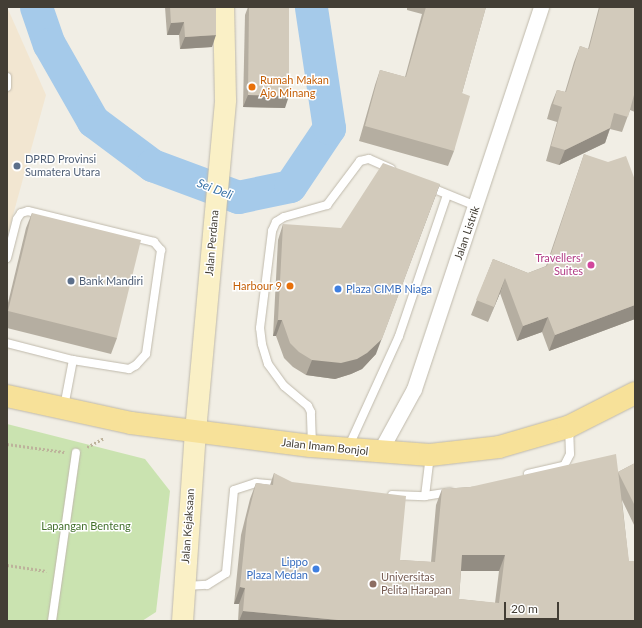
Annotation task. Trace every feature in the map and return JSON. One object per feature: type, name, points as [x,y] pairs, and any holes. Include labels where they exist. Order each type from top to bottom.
[{"type":"main road","name":"Jalan Perdana","points":[[195,431],[225,99],[223,7]]},
{"type":"main road","name":"Jalan Imam Bonjol","points":[[7,396],[131,424],[347,450],[430,455],[499,447],[568,427],[635,393]]},
{"type":"main road","name":"Jalan Kejaksaan","points":[[182,621],[195,431]]},
{"type":"street","name":"Jalan Listrik","points":[[379,453],[414,389],[476,206],[540,7]]},
{"type":"lane","points":[[7,77],[7,87]]},
{"type":"lane","points":[[312,446],[311,412],[308,406],[284,386],[268,364],[262,344],[260,328],[272,231],[276,222],[284,217],[328,205],[360,161],[369,159],[397,172]]},
{"type":"lane","points":[[418,182],[476,206]]},
{"type":"lane","points":[[347,450],[399,336],[447,195]]},
{"type":"lane","points":[[7,258],[17,220],[21,213],[28,211],[154,242],[161,250],[146,354],[142,360],[129,369],[73,360],[7,343]]},
{"type":"lane","points":[[63,409],[73,360]]},
{"type":"lane","points":[[518,476],[564,466],[570,454],[568,427]]},
{"type":"lane","points":[[52,621],[76,453]]},
{"type":"lane","points":[[425,496],[430,455]]},
{"type":"lane","points":[[184,586],[207,585],[226,573],[234,490],[256,484],[293,486]]},
{"type":"lane","points":[[379,494],[425,496],[457,490]]},
{"type":"path","points":[[7,444],[76,453]]},
{"type":"path","points":[[7,565],[60,572]]},
{"type":"shaded area","name":"DPRD Provinsi Sumatera Utara","points":[[7,7],[46,95],[7,237]]},
{"type":"green space","name":"Lapangan Benteng","points":[[7,424],[145,459],[170,491],[156,612],[142,621],[7,621]]},
{"type":"building","points":[[170,7],[216,7],[216,35],[185,37],[184,22],[171,23]]},
{"type":"building","points":[[249,7],[289,7],[289,96],[248,95]]},
{"type":"building","points":[[426,7],[486,7],[462,93],[470,96],[454,151],[365,126],[380,70],[406,77]]},
{"type":"building","points":[[600,7],[635,7],[635,95],[628,117],[614,113],[610,128],[565,150],[551,146],[562,107],[553,104],[557,90],[566,92],[580,46],[589,49]]},
{"type":"building","name":"Travellers' Suites","points":[[584,154],[608,162],[626,156],[635,180],[635,305],[555,335],[548,317],[523,326],[505,278],[494,307],[476,300],[493,259],[528,273],[547,266]]},
{"type":"building","name":"Plaza CIMB Niaga","points":[[383,163],[440,184],[382,339],[367,353],[357,359],[341,363],[312,360],[299,352],[290,343],[282,320],[278,320],[283,224],[341,228]]},
{"type":"building","name":"Bank Mandiri","points":[[32,213],[141,240],[117,338],[8,311]]},
{"type":"building","points":[[616,454],[629,561],[635,561],[635,621],[349,621],[243,611],[245,588],[240,587],[247,519],[256,483],[273,485],[274,473],[292,482],[406,496],[400,560],[435,562],[442,489],[470,487]],"holes":[[[462,555],[505,555],[499,603],[459,599]]]},
{"type":"building","points":[[635,463],[635,506],[618,472]]},
{"type":"waterway","name":"Sei Deli","points":[[36,7],[49,44],[93,121],[152,165],[238,197],[290,186],[329,128],[311,7]]},
{"type":"place","name":"Rumah Makan Ajo Minang","points":[[252,87]]},
{"type":"place","name":"DPRD Provinsi Sumatera Utara","points":[[17,166]]},
{"type":"place","name":"Travellers' Suites","points":[[591,265]]},
{"type":"place","name":"Bank Mandiri","points":[[71,281]]},
{"type":"place","name":"Harbour 9","points":[[290,286]]},
{"type":"place","name":"Plaza CIMB Niaga","points":[[338,289]]},
{"type":"place","name":"Lippo Plaza Medan","points":[[316,569]]},
{"type":"place","name":"Universitas Pelita Harapan","points":[[373,584]]}]
